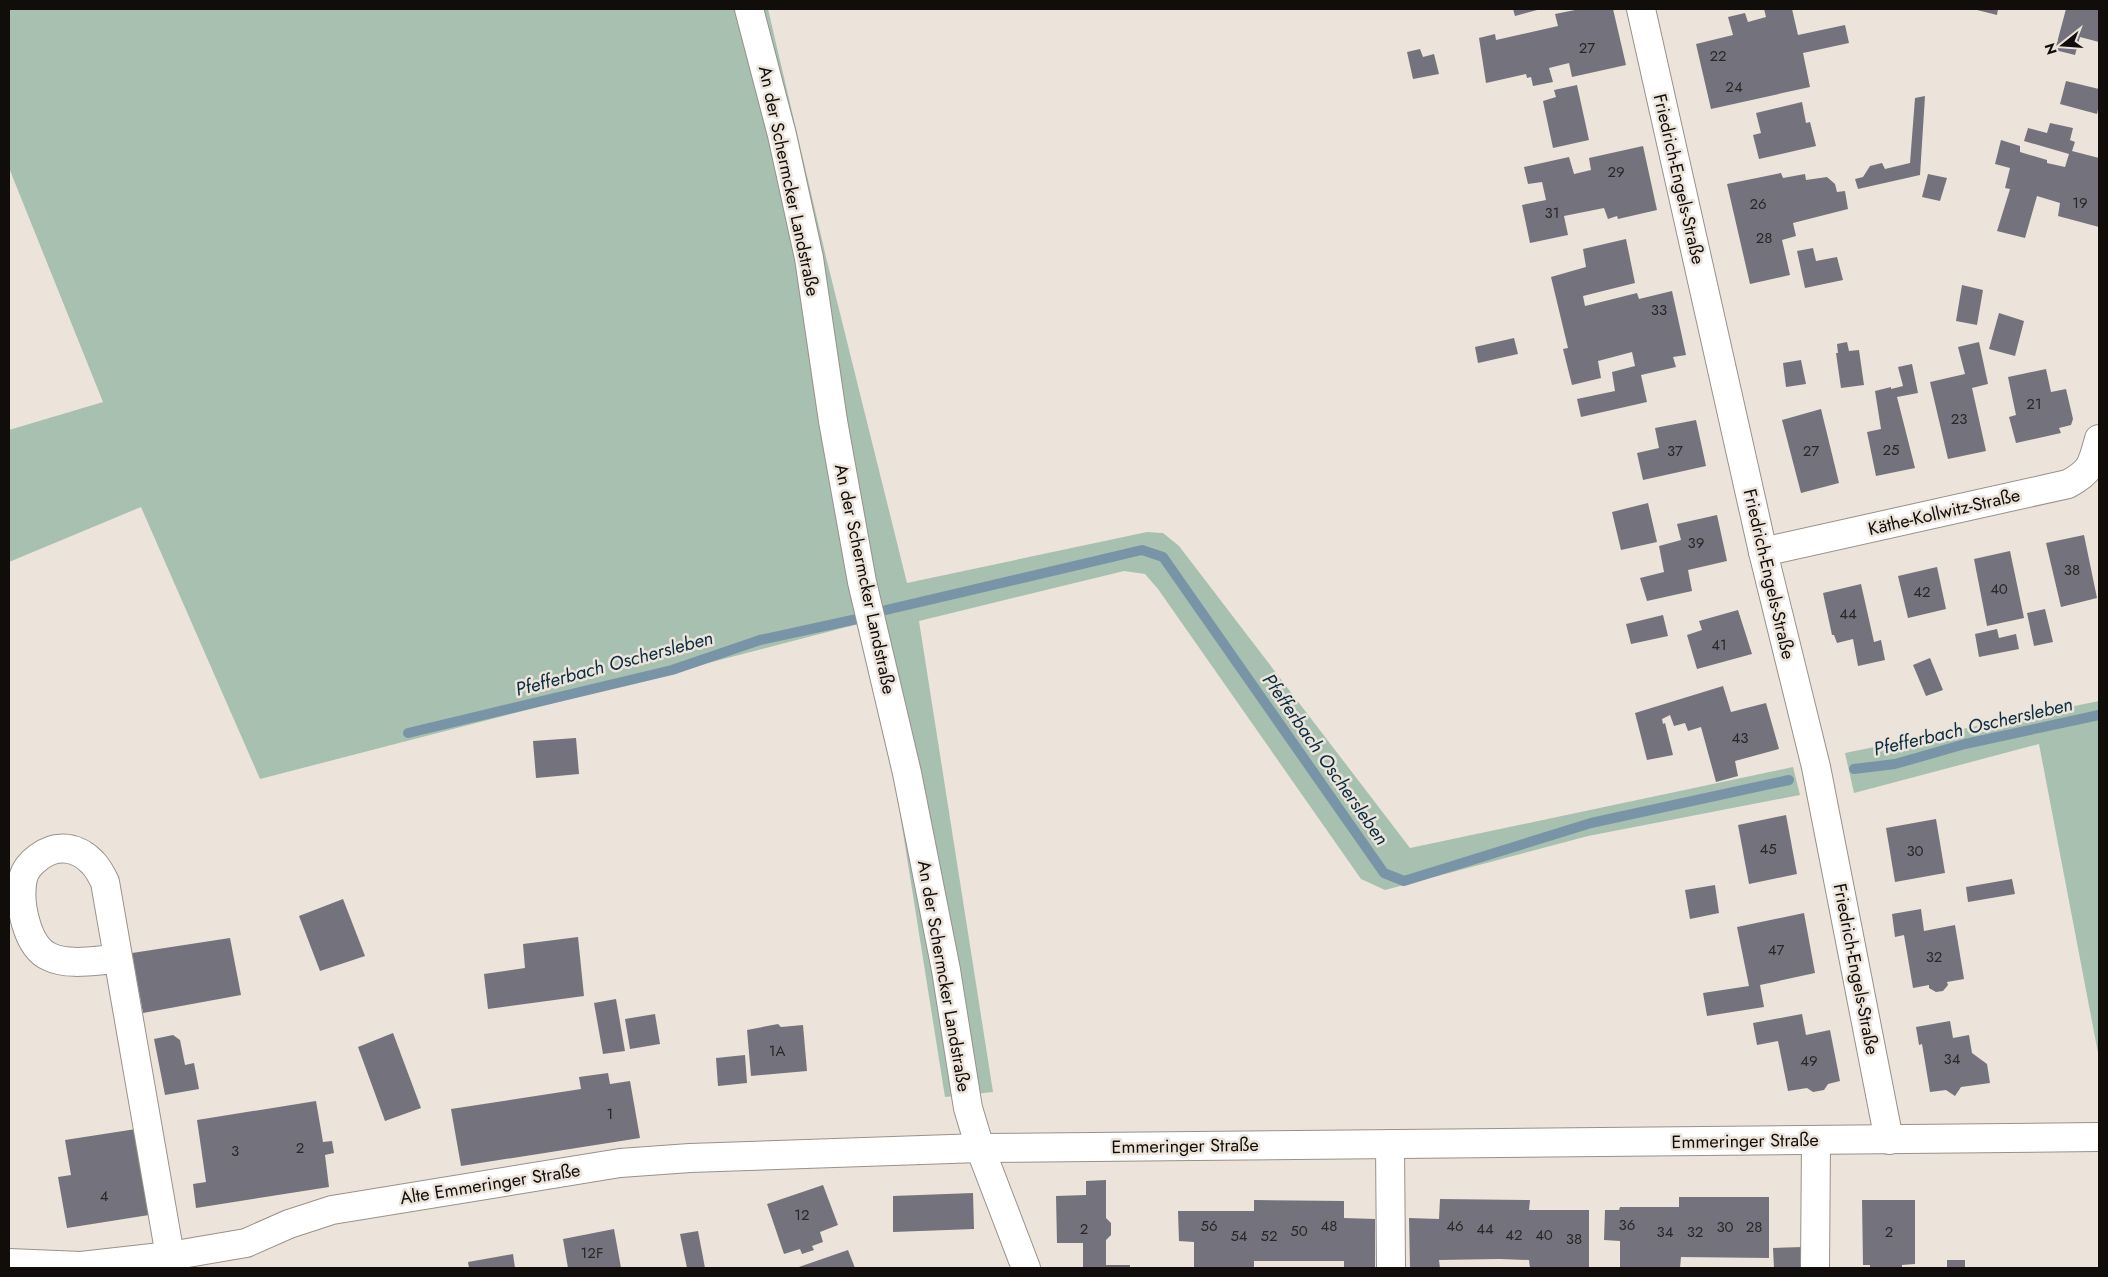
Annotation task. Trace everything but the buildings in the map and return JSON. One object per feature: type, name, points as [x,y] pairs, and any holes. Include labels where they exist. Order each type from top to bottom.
[{"type":"street","name":"An der Schermcker Landstraße","points":[[749,9],[782,135],[809,258],[833,420],[862,582],[907,773],[946,970],[968,1108],[980,1148],[1026,1268]]},
{"type":"street","name":"Friedrich-Engels-Straße","points":[[1641,9],[1763,552],[1816,767],[1889,1140]]},
{"type":"street","name":"Käthe-Kollwitz-Straße","points":[[1763,552],[2068,484],[2085,475],[2094,458],[2099,438]]},
{"type":"street","points":[[118,959],[72,962],[50,958],[38,950],[29,937],[22,898],[23,877],[32,863],[45,852],[61,847],[79,851],[94,864],[105,882],[170,1256]]},
{"type":"street","name":"Emmeringer Straße","points":[[980,1148],[2099,1137]]},
{"type":"street","points":[[1815,1268],[1816,1140]]},
{"type":"street","points":[[1390,1144],[1391,1268]]},
{"type":"street","name":"Alte Emmeringer Straße","points":[[9,1263],[80,1266],[170,1256],[246,1243],[289,1224],[332,1210],[620,1163],[690,1158],[980,1148]]},
{"type":"green space","points":[[9,9],[768,9],[826,257],[907,583],[1147,532],[1163,533],[1179,546],[1410,848],[1793,767],[1800,795],[1588,836],[1385,890],[1361,879],[1158,589],[1145,574],[1124,571],[919,621],[993,1092],[945,1097],[891,757],[862,623],[260,779],[141,507],[9,562],[9,430],[103,402],[9,168]]},
{"type":"green space","points":[[2099,701],[2099,1058],[2039,744],[1854,793],[1845,753]]},
{"type":"waterway","name":"Pfefferbach Oschersleben","points":[[886,610],[1142,550],[1163,557],[1384,873],[1404,881],[1591,823],[1789,780]]},
{"type":"waterway","name":"Pfefferbach Oschersleben","points":[[408,733],[672,670],[760,640],[857,619]]},
{"type":"waterway","name":"Pfefferbach Oschersleben","points":[[1854,769],[1895,764],[1965,744],[2099,715]]}]
